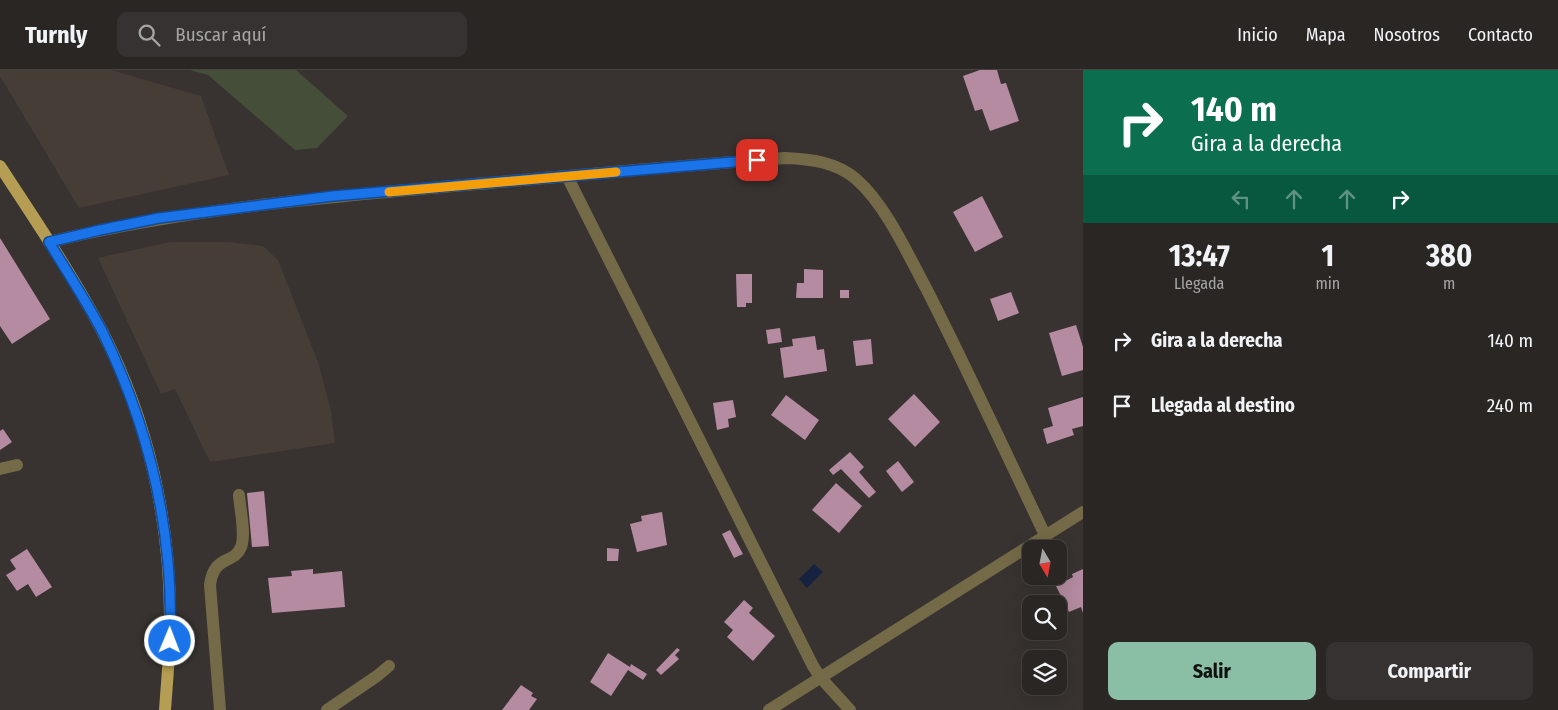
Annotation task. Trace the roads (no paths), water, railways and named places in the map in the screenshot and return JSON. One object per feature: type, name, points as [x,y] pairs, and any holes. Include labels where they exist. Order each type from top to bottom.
[{"type":"main road","points":[[0,166],[88,307],[117,363],[154,471],[164,526],[170,588],[165,710]]},
{"type":"lane","points":[[49,242],[159,218],[333,196],[785,158],[809,158],[827,163],[855,179],[866,189],[898,235],[959,353],[1045,535]]},
{"type":"lane","points":[[567,176],[820,677],[850,710]]},
{"type":"lane","points":[[0,469],[17,464]]},
{"type":"lane","points":[[220,710],[210,585],[211,575],[216,566],[238,552],[242,546],[243,536],[239,495]]},
{"type":"lane","points":[[769,710],[1083,512]]},
{"type":"lane","points":[[327,710],[389,666]]},
{"type":"water","points":[[814,564],[823,572],[807,588],[799,579]]}]
